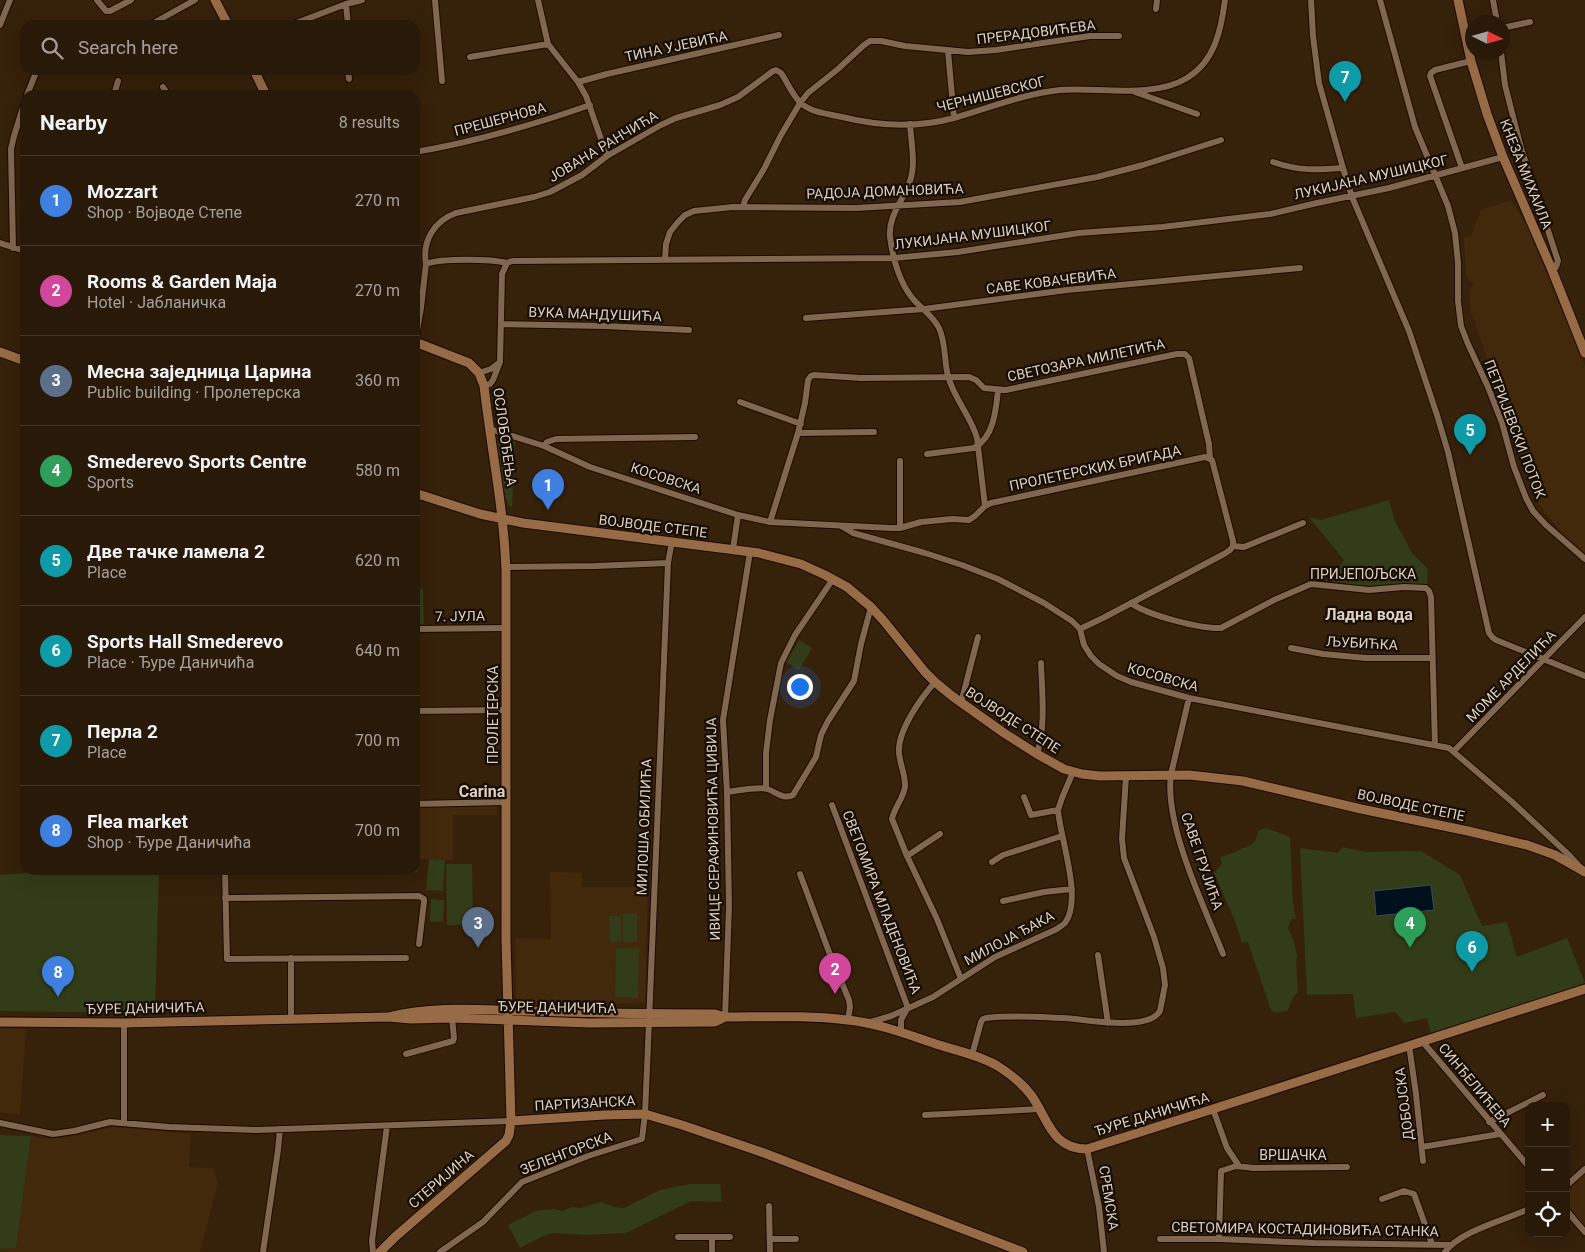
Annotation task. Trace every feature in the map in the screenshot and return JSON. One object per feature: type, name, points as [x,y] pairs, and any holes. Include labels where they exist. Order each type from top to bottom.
[{"type":"street","points":[[0,25],[10,0]]},
{"type":"street","points":[[97,0],[106,11],[110,11],[131,0]]},
{"type":"street","points":[[159,20],[195,0]]},
{"type":"street","points":[[215,0],[225,20]]},
{"type":"street","points":[[304,20],[362,0]]},
{"type":"street","points":[[435,0],[442,82]]},
{"type":"street","points":[[538,0],[548,44],[578,82],[590,106],[607,156]]},
{"type":"street","points":[[1156,8],[1157,0]]},
{"type":"street","name":"ЧЕРНИШЕВСКОГ","points":[[800,103],[815,111],[856,121],[910,124],[954,118],[1038,93],[1087,88],[1132,91],[1173,84],[1186,79],[1200,69],[1212,52],[1222,25],[1225,0]]},
{"type":"street","points":[[1311,0],[1313,36],[1319,82],[1343,168],[1352,196],[1409,331],[1437,415],[1448,452],[1489,633],[1496,640],[1585,676]]},
{"type":"street","name":"ПЕТРИЈЕВСКИ ПОТОК","points":[[1380,0],[1409,110],[1448,206],[1455,233],[1461,326],[1502,423],[1514,467],[1526,498],[1533,511],[1546,525],[1585,558]]},
{"type":"street","name":"КНЕЗА МИХАИЛА","points":[[1458,0],[1478,86],[1503,157],[1552,270],[1585,354]]},
{"type":"street","points":[[1493,0],[1496,15]]},
{"type":"street","points":[[346,4],[348,20]]},
{"type":"street","points":[[1510,26],[1530,22]]},
{"type":"street","name":"ТИНА УЈЕВИЋА","points":[[578,82],[779,35]]},
{"type":"street","name":"ПРЕРАДОВИЋЕВА","points":[[743,207],[745,200],[800,103],[808,93],[870,41],[968,52],[989,51],[1090,36],[1119,36]]},
{"type":"street","points":[[470,57],[548,44]]},
{"type":"street","points":[[948,51],[954,118]]},
{"type":"street","points":[[1502,60],[1505,85],[1521,148],[1558,261],[1556,267],[1552,270]]},
{"type":"street","points":[[1462,168],[1430,76],[1435,70],[1471,61]]},
{"type":"street","name":"ЈОВАНА РАНЧИЋА","points":[[420,314],[426,264],[425,251],[434,227],[446,216],[550,192],[582,175],[607,156],[661,125],[738,97],[772,71],[776,70],[781,73],[800,103]]},
{"type":"street","points":[[29,90],[35,75]]},
{"type":"street","points":[[256,75],[264,90]]},
{"type":"street","points":[[115,90],[118,81]]},
{"type":"street","name":"ЧЕРНИШЕВСКОГ","points":[[1132,91],[1197,114]]},
{"type":"street","name":"ПРЕШЕРНОВА","points":[[420,151],[527,126],[590,106]]},
{"type":"street","points":[[13,248],[11,149],[20,118]]},
{"type":"street","points":[[910,124],[912,176],[894,213],[890,228],[894,258],[901,280],[914,300],[933,317],[942,337],[948,376],[957,399],[974,429],[979,446],[985,506]]},
{"type":"street","name":"РАДОЈА ДОМАНОВИЋА","points":[[665,260],[666,244],[670,232],[685,215],[694,211],[743,207],[856,208],[960,202],[1097,178],[1221,140]]},
{"type":"street","name":"ЛУКИЈАНА МУШИЦКОГ","points":[[426,264],[442,261],[496,261],[507,263],[530,260],[894,258],[958,252],[1079,233],[1138,229],[1270,214],[1352,196],[1503,157]]},
{"type":"street","points":[[1273,162],[1289,168],[1305,170],[1343,168]]},
{"type":"street","points":[[0,244],[20,250]]},
{"type":"street","points":[[484,386],[487,386],[493,380],[500,362],[501,278],[507,263]]},
{"type":"street","name":"САВЕ КОВАЧЕВИЋА","points":[[806,318],[924,309],[1067,290],[1300,268]]},
{"type":"street","name":"ВУКА МАНДУШИЋА","points":[[501,324],[689,330]]},
{"type":"street","name":"ОСЛОБОЂЕЊА","points":[[420,344],[468,363],[479,373],[484,386],[502,518]]},
{"type":"street","points":[[0,352],[20,358]]},
{"type":"street","name":"СВЕТОЗАРА МИЛЕТИЋА","points":[[801,424],[808,380],[809,377],[815,375],[861,378],[948,376],[972,378],[984,388],[1012,390],[1177,354],[1185,354],[1192,366],[1209,444],[1210,458]]},
{"type":"street","points":[[479,373],[492,369],[500,362]]},
{"type":"street","points":[[927,454],[979,446],[993,423],[998,390]]},
{"type":"street","points":[[740,402],[801,424],[770,522]]},
{"type":"street","name":"КОСОВСКА","points":[[490,429],[544,446],[590,467],[738,515],[770,522],[900,528]]},
{"type":"street","points":[[798,432],[874,432]]},
{"type":"street","points":[[544,446],[547,442],[556,439],[695,437]]},
{"type":"street","name":"ПРОЛЕТЕРСКИХ БРИГАДА","points":[[900,528],[921,522],[952,519],[969,520],[985,506],[992,503],[1202,457],[1210,458]]},
{"type":"street","points":[[1080,629],[1230,550],[1233,546],[1233,541],[1216,474],[1210,458]]},
{"type":"street","points":[[900,461],[900,528]]},
{"type":"street","name":"ВОЈВОДЕ СТЕПЕ","points":[[420,495],[480,514],[629,537],[733,549],[791,561],[816,571],[846,588],[871,607],[925,672],[961,703],[1036,754],[1056,766],[1073,772],[1098,776],[1171,774],[1213,776],[1243,781],[1361,810],[1507,840],[1542,850],[1583,871]]},
{"type":"street","points":[[733,549],[738,515]]},
{"type":"street","name":"ПРОЛЕТЕРСКА","points":[[502,518],[506,567],[506,802],[511,1121]]},
{"type":"street","points":[[1233,546],[1244,547],[1303,523]]},
{"type":"street","name":"КОСОВСКА","points":[[841,526],[853,533],[962,565],[1055,608],[1072,620],[1080,629],[1084,645],[1099,664],[1131,682],[1189,698],[1435,745],[1454,751]]},
{"type":"street","name":"МИЛОША ОБИЛИЋА","points":[[644,1114],[650,1018],[668,563],[672,542]]},
{"type":"street","name":"ИВИЦЕ СЕРАФИНОВИЋА ЦИВИЈА","points":[[725,1018],[729,907],[727,792],[722,720],[750,552]]},
{"type":"street","points":[[506,567],[668,563]]},
{"type":"street","points":[[766,788],[766,753],[781,663],[795,635],[832,579]]},
{"type":"street","name":"ПРИЈЕПОЉСКА","points":[[1131,603],[1139,609],[1168,618],[1221,628],[1310,584],[1359,589],[1417,587],[1428,589],[1431,597],[1432,658]]},
{"type":"street","points":[[727,792],[766,788],[783,797],[793,795],[816,757],[824,728],[854,681],[871,607]]},
{"type":"street","name":"МОМЕ АРДЕЛИЋА","points":[[1454,751],[1585,617]]},
{"type":"street","name":"7. ЈУЛА","points":[[420,629],[506,628]]},
{"type":"street","points":[[961,703],[978,636]]},
{"type":"street","name":"ЉУБИЋКА","points":[[1291,648],[1323,654],[1366,658],[1432,658]]},
{"type":"street","points":[[1432,658],[1435,745]]},
{"type":"street","points":[[1036,754],[1042,733],[1041,663]]},
{"type":"street","points":[[935,682],[920,701],[900,745],[899,752],[904,776],[904,789],[892,819],[907,856],[937,919],[961,979]]},
{"type":"street","points":[[1171,774],[1189,698]]},
{"type":"street","points":[[420,712],[507,710]]},
{"type":"street","points":[[1454,751],[1511,801],[1569,855],[1583,871]]},
{"type":"street","name":"МИЛОЈА ЂАКА","points":[[866,1023],[889,1016],[940,993],[996,957],[1065,923],[1069,914],[1072,889],[1058,810],[1073,772]]},
{"type":"street","name":"САВЕ ГРУЈИЋА","points":[[1171,774],[1170,799],[1176,830],[1188,867],[1223,954]]},
{"type":"street","points":[[972,1055],[981,1022],[986,1018],[1066,1018],[1108,1023],[1139,1022],[1158,1015],[1163,1002],[1165,984],[1163,968],[1154,938],[1124,858],[1122,839],[1126,776]]},
{"type":"street","points":[[1024,797],[1032,815],[1058,810]]},
{"type":"street","points":[[420,804],[506,802]]},
{"type":"street","name":"СВЕТОМИРА МЛАДЕНОВИЋА","points":[[832,805],[908,1008]]},
{"type":"street","points":[[907,856],[940,834]]},
{"type":"street","points":[[992,862],[1003,855],[1062,836]]},
{"type":"street","points":[[800,874],[849,1000],[848,1020]]},
{"type":"street","points":[[225,875],[227,959],[406,958]]},
{"type":"street","points":[[1004,901],[1044,892],[1072,889]]},
{"type":"street","points":[[225,898],[419,896],[424,899],[419,944]]},
{"type":"street","points":[[1098,955],[1108,1023]]},
{"type":"street","points":[[291,958],[291,1020]]},
{"type":"street","name":"ЂУРЕ ДАНИЧИЋА","points":[[388,1016],[411,1019],[508,1015],[650,1018],[716,1022],[725,1018],[796,1017],[866,1023],[972,1055],[996,1065],[1017,1080],[1030,1094],[1052,1132],[1059,1140],[1073,1147],[1087,1148],[1585,989]]},
{"type":"street","name":"ЂУРЕ ДАНИЧИЋА","points":[[0,1022],[124,1023],[291,1020],[388,1016],[446,1008],[508,1015]]},
{"type":"street","points":[[900,1033],[901,1020],[908,1008]]},
{"type":"street","points":[[406,1054],[453,1041],[452,1018]]},
{"type":"street","points":[[124,1023],[124,1123]]},
{"type":"street","name":"СИНЂЕЛИЋЕВА","points":[[1422,1041],[1525,1162]]},
{"type":"street","name":"ДОБОЈСКА","points":[[1409,1045],[1423,1161]]},
{"type":"street","points":[[1489,1122],[1543,1095]]},
{"type":"street","points":[[925,1115],[1040,1109]]},
{"type":"street","name":"ВРШАЧКА","points":[[1213,1109],[1227,1148],[1239,1166]]},
{"type":"street","name":"ПАРТИЗАНСКА","points":[[0,1123],[53,1134],[110,1122],[169,1127],[280,1129],[511,1121],[644,1114],[764,1153],[1023,1252]]},
{"type":"street","name":"ЗЕЛЕНГОРСКА","points":[[440,1252],[483,1222],[522,1182],[588,1156],[642,1139],[644,1114]]},
{"type":"street","name":"СТЕРИЈИНА","points":[[380,1252],[506,1141],[511,1121]]},
{"type":"street","points":[[373,1252],[374,1225],[387,1126]]},
{"type":"street","points":[[263,1252],[280,1129]]},
{"type":"street","points":[[1422,1147],[1500,1134]]},
{"type":"street","name":"СРЕМСКА","points":[[1087,1148],[1099,1207],[1104,1252]]},
{"type":"street","name":"ВРШАЧКА","points":[[1220,1239],[1220,1173],[1230,1167],[1347,1167]]},
{"type":"street","points":[[1570,1182],[1585,1169]]},
{"type":"street","points":[[1382,1199],[1404,1191],[1414,1194],[1432,1244]]},
{"type":"street","points":[[769,1206],[770,1252]]},
{"type":"street","points":[[1445,1252],[1450,1245],[1466,1235],[1525,1211]]},
{"type":"street","points":[[1570,1215],[1585,1232]]},
{"type":"street","points":[[712,1236],[712,1252]]},
{"type":"street","points":[[678,1237],[730,1237]]},
{"type":"street","points":[[770,1239],[796,1239]]},
{"type":"street","name":"СВЕТОМИРА КОСТАДИНОВИЋА СТАНКА","points":[[1160,1239],[1450,1245]]},
{"type":"shaded area","points":[[1511,200],[1527,226],[1585,366],[1585,553],[1562,533],[1535,500],[1471,311],[1469,294],[1473,284],[1466,275],[1464,237],[1471,236],[1481,210]]},
{"type":"shaded area","name":"Carina","points":[[498,804],[497,815],[453,815],[453,860],[420,859],[420,805]]},
{"type":"shaded area","points":[[550,872],[582,873],[582,887],[648,887],[645,1003],[516,1005],[515,938],[551,939]]},
{"type":"shaded area","points":[[0,1029],[26,1029],[20,1115],[0,1112]]},
{"type":"shaded area","points":[[113,1127],[191,1134],[189,1167],[213,1168],[218,1182],[200,1252],[0,1252],[0,1249],[16,1248],[31,1136],[49,1139],[68,1137]]},
{"type":"shaded area","points":[[1585,1173],[1585,1227],[1570,1210],[1570,1189]]},
{"type":"green space","points":[[499,438],[515,441],[512,508],[505,496],[497,440]]},
{"type":"green space","points":[[1389,500],[1395,521],[1412,553],[1428,569],[1427,584],[1360,586],[1329,581],[1344,560],[1309,517],[1321,520]]},
{"type":"green space","points":[[420,589],[423,589],[424,624],[420,624]]},
{"type":"green space","points":[[799,640],[812,648],[799,670],[786,662]]},
{"type":"green space","points":[[1266,828],[1290,837],[1293,903],[1296,919],[1291,919],[1288,928],[1297,955],[1298,992],[1293,997],[1288,1010],[1276,1013],[1271,1010],[1248,942],[1242,943],[1235,921],[1214,873],[1222,864],[1220,857],[1252,844],[1256,839],[1258,831]]},
{"type":"green space","points":[[1342,847],[1367,852],[1421,851],[1460,875],[1482,926],[1507,922],[1517,957],[1567,938],[1585,983],[1431,1033],[1427,1018],[1405,1023],[1395,1012],[1356,1018],[1353,994],[1307,995],[1300,848],[1338,853]]},
{"type":"green space","points":[[429,859],[445,860],[443,891],[426,890]]},
{"type":"green space","points":[[446,864],[472,864],[473,925],[447,925]]},
{"type":"green space","points":[[0,875],[159,875],[155,1013],[0,1011]]},
{"type":"green space","points":[[431,899],[444,900],[443,922],[430,921]]},
{"type":"green space","points":[[637,913],[637,942],[623,942],[623,914]]},
{"type":"green space","points":[[609,916],[621,916],[621,941],[610,942]]},
{"type":"green space","points":[[616,948],[639,949],[638,998],[615,997]]},
{"type":"green space","points":[[0,1135],[31,1136],[16,1248],[0,1249]]},
{"type":"green space","points":[[690,1184],[720,1184],[722,1202],[691,1201],[626,1233],[584,1235],[553,1233],[520,1248],[508,1225],[536,1211],[554,1209],[563,1211],[572,1207],[580,1208],[601,1202],[614,1207],[624,1208],[660,1190]]},
{"type":"water","points":[[1431,885],[1434,910],[1376,916],[1374,891]]},
{"type":"place","name":"Перла 2","points":[[1345,102]]},
{"type":"place","name":"Две тачке ламела 2","points":[[1470,455]]},
{"type":"place","name":"Mozzart","points":[[548,510]]},
{"type":"place","name":"Месна заједница Царина","points":[[478,948]]},
{"type":"place","name":"Smederevo Sports Centre","points":[[1410,948]]},
{"type":"place","name":"Sports Hall Smederevo","points":[[1472,972]]},
{"type":"place","name":"Rooms & Garden Maja","points":[[835,994]]},
{"type":"place","name":"Flea market","points":[[58,997]]},
{"type":"district","name":"Ладна вода","points":[[1369,614]]},
{"type":"district","name":"Carina","points":[[482,791]]}]
